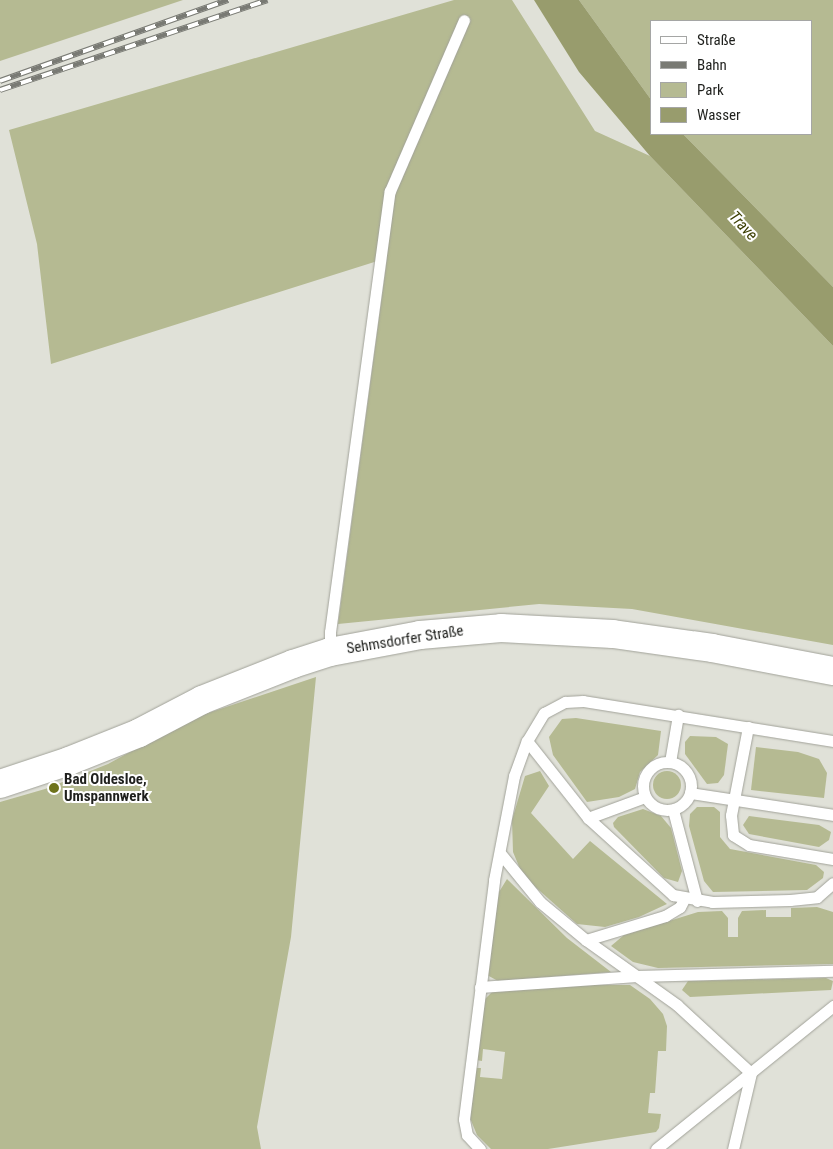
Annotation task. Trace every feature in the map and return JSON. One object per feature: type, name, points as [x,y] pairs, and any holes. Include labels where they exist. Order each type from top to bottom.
[{"type":"main road","name":"Sehmsdorfer Straße","points":[[0,784],[69,761],[139,733],[184,708],[249,680],[330,652],[459,630],[538,628],[661,640],[833,671]]},
{"type":"lane","points":[[330,652],[331,623],[390,192],[464,20]]},
{"type":"lane","points":[[480,1149],[470,1141],[464,1119],[480,987],[500,853],[514,776],[527,741],[544,713],[565,702],[602,703],[833,741]]},
{"type":"lane","points":[[670,762],[678,715]]},
{"type":"lane","points":[[748,727],[733,800],[731,831],[737,839],[749,845],[833,859]]},
{"type":"lane","points":[[527,741],[588,818],[664,890],[684,899],[697,902],[806,898],[823,894],[833,883]]},
{"type":"lane","points":[[670,762],[686,770],[691,781],[690,793],[687,801],[673,810],[659,810],[645,796],[642,787],[645,774],[656,764],[670,762]]},
{"type":"lane","points":[[690,793],[833,814]]},
{"type":"lane","points":[[588,818],[645,796]]},
{"type":"lane","points":[[673,810],[697,902]]},
{"type":"lane","points":[[500,853],[540,902],[586,940],[677,1005],[751,1073]]},
{"type":"lane","points":[[586,940],[666,916],[680,907],[684,899]]},
{"type":"lane","points":[[480,987],[637,976],[833,971]]},
{"type":"lane","points":[[656,1149],[833,1006]]},
{"type":"lane","points":[[733,1149],[751,1073]]},
{"type":"green space","points":[[0,0],[183,0],[0,61]]},
{"type":"green space","points":[[454,0],[512,0],[595,131],[650,156],[833,346],[833,645],[632,609],[539,604],[338,624],[387,258],[51,364],[37,244],[9,130]]},
{"type":"green space","points":[[579,0],[833,0],[833,287],[684,135],[813,135],[813,20],[650,20],[650,98]]},
{"type":"green space","points":[[316,677],[291,937],[257,1127],[261,1149],[0,1149],[0,802],[45,789],[108,764],[190,719]]},
{"type":"green space","points":[[576,718],[661,731],[658,755],[640,772],[635,789],[619,797],[587,802],[553,755],[549,737],[562,719]]},
{"type":"green space","points":[[690,736],[716,737],[728,744],[724,775],[718,783],[707,784],[685,754],[685,742]]},
{"type":"green space","points":[[756,747],[798,752],[819,759],[827,773],[824,798],[751,790]]},
{"type":"green space","points":[[540,771],[549,786],[531,813],[573,859],[590,841],[667,904],[639,917],[605,927],[577,924],[523,876],[513,852],[512,820],[525,776]]},
{"type":"green space","points":[[667,771],[677,775],[681,785],[677,795],[667,799],[657,795],[653,785],[657,775]]},
{"type":"green space","points":[[697,807],[714,807],[720,812],[720,837],[730,849],[816,865],[824,872],[823,878],[807,890],[713,892],[704,881],[689,826],[690,814]]},
{"type":"green space","points":[[643,809],[661,816],[671,828],[682,871],[678,882],[664,878],[614,827],[613,823],[618,817]]},
{"type":"green space","points":[[749,816],[819,825],[831,832],[829,840],[819,847],[749,834],[743,825]]},
{"type":"green space","points":[[507,879],[567,938],[611,972],[498,981],[487,975],[499,892]]},
{"type":"green space","points":[[817,907],[833,912],[833,964],[658,968],[633,962],[611,946],[624,935],[698,912],[722,911],[728,918],[728,937],[738,937],[738,918],[742,911],[766,910],[766,917],[791,917],[791,908]]},
{"type":"green space","points":[[826,978],[833,981],[831,990],[690,997],[682,990],[688,981]]},
{"type":"green space","points":[[578,985],[630,985],[650,999],[663,1014],[667,1026],[666,1051],[658,1051],[655,1093],[650,1093],[648,1113],[661,1114],[659,1128],[656,1132],[548,1149],[491,1149],[477,1135],[470,1118],[475,1068],[481,1068],[480,1077],[502,1079],[505,1052],[483,1049],[482,1061],[476,1060],[482,1002],[494,990]]},
{"type":"water","name":"Trave","points":[[534,0],[579,0],[650,98],[650,135],[684,135],[833,287],[833,346],[650,156],[579,72]]},
{"type":"railway","points":[[0,81],[228,0]]},
{"type":"railway","points":[[0,90],[267,0]]},
{"type":"place","name":"Bad Oldesloe, Umspannwerk","points":[[54,788]]}]
